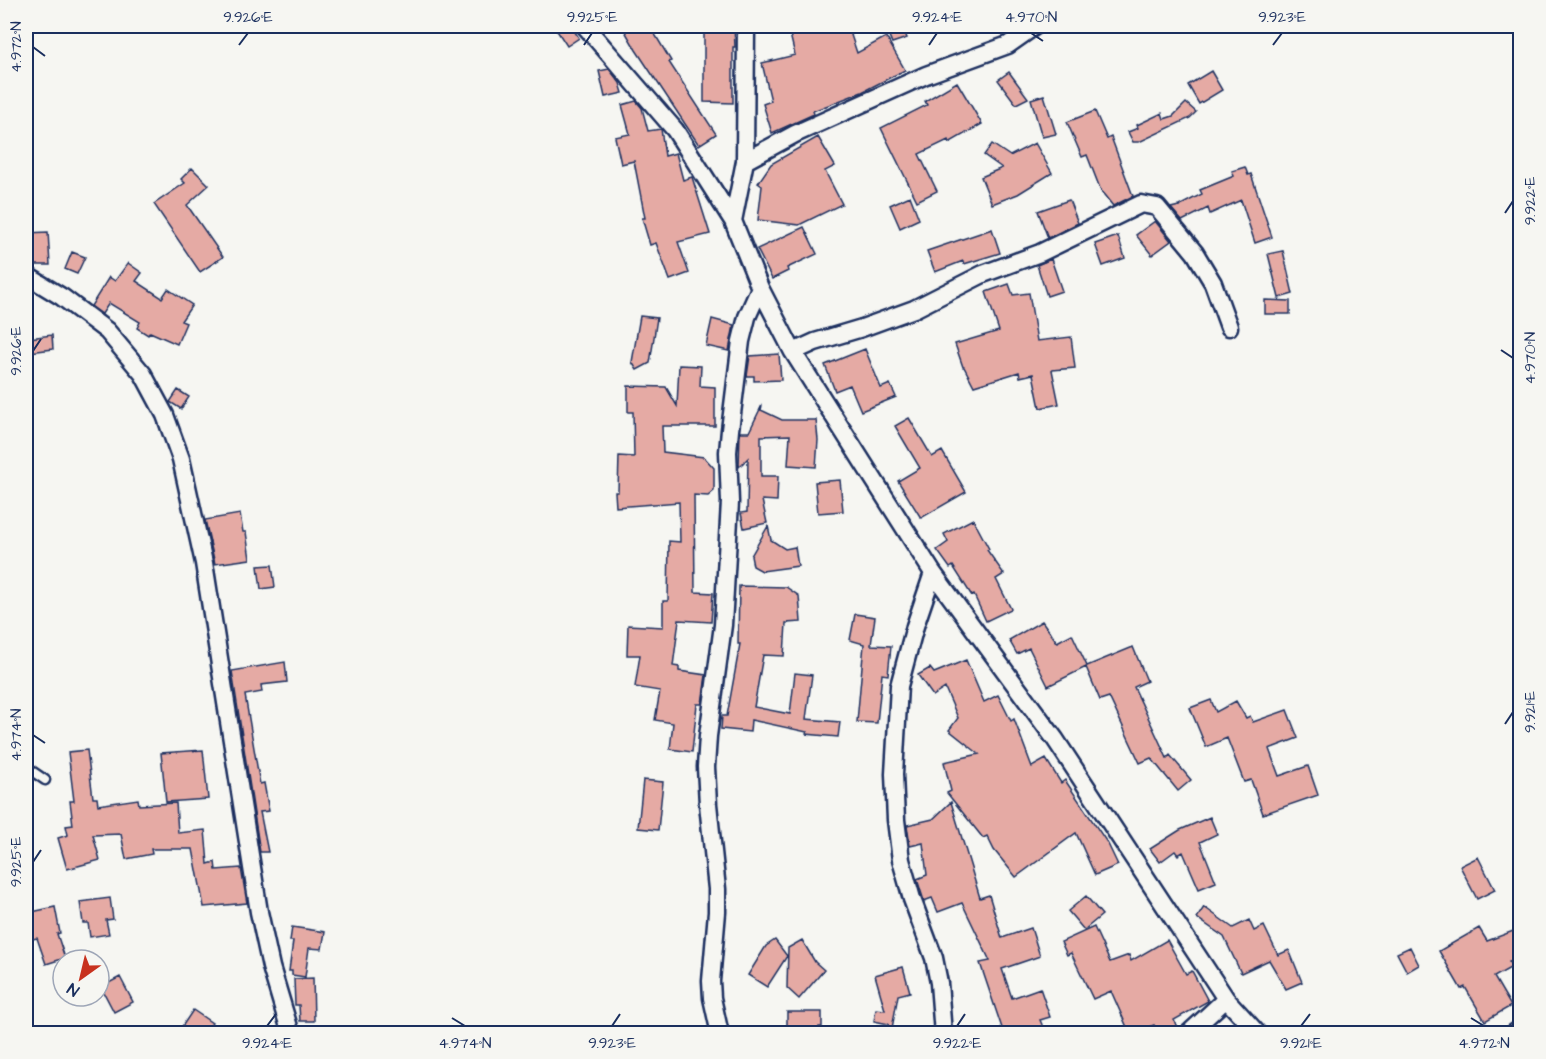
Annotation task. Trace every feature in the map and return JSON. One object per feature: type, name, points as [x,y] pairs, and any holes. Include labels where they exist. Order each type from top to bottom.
[{"type":"street","points":[[585,26],[675,130],[733,220],[760,288],[793,352],[933,573],[1054,739],[1226,999],[1258,1034]]},
{"type":"street","points":[[733,220],[745,161],[746,26]]},
{"type":"street","points":[[745,161],[795,134],[926,75],[1008,45],[1035,26]]},
{"type":"street","points":[[793,352],[815,342],[914,309],[983,274],[1040,253],[1141,204],[1157,207],[1195,253],[1214,283],[1229,327]]},
{"type":"street","points":[[26,275],[62,297],[107,331],[143,374],[165,415],[181,459],[204,563],[260,912],[271,967],[291,1034]]},
{"type":"street","points":[[720,1034],[712,998],[711,981],[717,889],[706,767],[723,626],[730,502],[728,452],[730,430],[741,341],[747,316],[760,288]]},
{"type":"street","points":[[933,573],[915,626],[899,686],[894,774],[901,860],[912,899],[934,958],[939,983],[943,1034]]},
{"type":"street","points":[[1188,1034],[1226,999]]},
{"type":"street","points":[[1513,1034],[1521,1029]]},
{"type":"lane","points":[[26,767],[45,780]]},
{"type":"building","points":[[554,26],[571,26],[579,38],[567,46]]},
{"type":"building","points":[[622,26],[650,26],[671,61],[669,62],[716,134],[699,145]]},
{"type":"building","points":[[704,26],[734,26],[733,103],[704,102]]},
{"type":"building","points":[[788,26],[848,26],[857,53],[886,37],[905,70],[862,92],[813,111],[814,114],[772,133],[763,104],[771,101],[762,63],[795,55]]},
{"type":"building","points":[[885,26],[902,26],[907,38],[892,43]]},
{"type":"building","points":[[609,69],[620,83],[623,93],[605,97],[599,71]]},
{"type":"building","points":[[1211,71],[1222,90],[1199,104],[1188,85]]},
{"type":"building","points":[[1009,72],[1028,98],[1016,104],[998,80]]},
{"type":"building","points":[[957,82],[982,124],[949,143],[948,140],[919,154],[937,191],[917,201],[881,128],[927,105],[925,101]]},
{"type":"building","points":[[1044,95],[1056,134],[1042,137],[1031,99]]},
{"type":"building","points":[[636,101],[642,108],[648,131],[661,129],[665,156],[676,153],[683,180],[692,177],[710,234],[678,242],[689,273],[670,280],[656,243],[650,245],[642,218],[645,218],[634,161],[621,164],[615,137],[630,134],[622,105]]},
{"type":"building","points":[[1186,103],[1196,112],[1190,118],[1139,142],[1133,142],[1128,132],[1138,128],[1137,125],[1162,113],[1164,119],[1173,116]]},
{"type":"building","points":[[1095,111],[1107,139],[1111,137],[1133,196],[1113,206],[1101,191],[1087,155],[1082,157],[1067,122]]},
{"type":"building","points":[[818,137],[835,166],[825,171],[842,204],[799,225],[758,220],[762,186],[758,183],[771,164]]},
{"type":"building","points":[[1035,143],[1052,173],[1018,194],[992,204],[981,177],[1002,168],[984,155],[992,144],[1010,156]]},
{"type":"building","points":[[1245,167],[1248,175],[1251,174],[1272,237],[1255,243],[1241,200],[1210,214],[1208,208],[1182,221],[1171,208],[1202,194],[1200,190],[1234,176],[1232,171]]},
{"type":"building","points":[[192,168],[209,185],[187,205],[223,257],[200,272],[154,204],[185,183],[181,179]]},
{"type":"building","points":[[910,196],[919,219],[900,228],[890,205]]},
{"type":"building","points":[[1069,200],[1078,223],[1048,238],[1038,211]]},
{"type":"building","points":[[1155,221],[1171,241],[1152,255],[1136,235]]},
{"type":"building","points":[[804,227],[817,254],[787,268],[788,271],[772,279],[757,249]]},
{"type":"building","points":[[992,229],[1000,253],[964,264],[963,261],[935,272],[927,251]]},
{"type":"building","points":[[48,232],[50,265],[26,265],[26,233]]},
{"type":"building","points":[[1118,236],[1125,258],[1103,266],[1095,244]]},
{"type":"building","points":[[1283,251],[1293,294],[1279,298],[1268,254]]},
{"type":"building","points":[[72,252],[85,257],[77,274],[65,269]]},
{"type":"building","points":[[1051,259],[1062,291],[1047,296],[1037,265]]},
{"type":"building","points":[[128,263],[142,273],[136,281],[162,298],[168,289],[192,305],[181,321],[186,323],[177,344],[150,332],[148,335],[137,328],[140,322],[109,303],[102,314],[91,306],[109,277],[115,281]]},
{"type":"building","points":[[1009,284],[1013,295],[1029,293],[1037,341],[1071,337],[1075,368],[1052,370],[1059,404],[1040,408],[1033,374],[1020,377],[1019,372],[974,386],[963,367],[955,344],[999,331],[986,292]]},
{"type":"building","points":[[1265,300],[1290,301],[1290,314],[1265,314]]},
{"type":"building","points":[[640,316],[657,318],[650,363],[637,370],[632,362]]},
{"type":"building","points":[[712,319],[734,325],[729,351],[706,346]]},
{"type":"building","points":[[52,335],[53,349],[30,352],[29,338]]},
{"type":"building","points":[[865,349],[881,388],[890,384],[896,397],[861,411],[850,385],[835,391],[825,365]]},
{"type":"building","points":[[779,354],[781,380],[754,381],[754,376],[747,376],[750,356]]},
{"type":"building","points":[[679,365],[701,366],[700,386],[715,387],[715,426],[662,426],[663,452],[704,457],[714,468],[714,491],[708,496],[694,495],[695,592],[713,593],[711,622],[679,620],[673,666],[679,667],[679,671],[706,675],[702,704],[697,704],[692,752],[670,749],[673,723],[655,720],[660,691],[635,687],[640,655],[627,655],[628,625],[663,627],[663,601],[668,601],[669,541],[680,542],[679,502],[616,507],[615,492],[618,492],[619,456],[634,457],[633,412],[628,412],[628,386],[666,387],[677,406]]},
{"type":"building","points":[[178,390],[189,397],[181,409],[170,402]]},
{"type":"building","points":[[762,405],[761,410],[782,420],[816,420],[818,440],[816,467],[788,465],[790,435],[761,436],[761,476],[778,476],[777,501],[762,500],[767,523],[744,528],[741,513],[747,512],[748,458],[739,467],[740,432],[749,432]]},
{"type":"building","points":[[909,418],[932,457],[942,451],[966,492],[921,518],[898,481],[920,468],[895,426]]},
{"type":"building","points":[[840,480],[843,511],[818,513],[815,482]]},
{"type":"building","points":[[240,514],[243,532],[246,532],[250,559],[215,564],[205,520]]},
{"type":"building","points":[[973,519],[989,549],[987,550],[1004,574],[996,579],[1011,609],[986,621],[974,595],[972,596],[953,566],[950,568],[937,550],[948,542],[944,534]]},
{"type":"building","points":[[768,526],[771,540],[785,549],[795,547],[798,566],[762,571],[753,566],[751,556]]},
{"type":"building","points":[[272,565],[275,587],[261,589],[258,566]]},
{"type":"building","points":[[739,586],[786,587],[799,596],[801,622],[786,623],[784,656],[763,655],[754,707],[790,714],[795,673],[812,675],[806,719],[840,722],[838,737],[806,734],[807,732],[751,720],[750,732],[721,729],[722,716],[727,716],[740,644],[738,644]]},
{"type":"building","points":[[855,614],[875,617],[871,645],[891,646],[888,675],[882,674],[877,723],[857,722],[864,644],[850,640]]},
{"type":"building","points":[[1042,621],[1057,642],[1072,634],[1087,666],[1133,647],[1147,681],[1134,687],[1167,758],[1170,755],[1191,780],[1178,791],[1151,758],[1140,763],[1109,697],[1100,700],[1086,667],[1048,686],[1029,648],[1017,654],[1009,640]]},
{"type":"building","points":[[966,660],[984,702],[998,695],[1011,721],[1014,719],[1032,767],[1046,759],[1061,783],[1065,780],[1108,844],[1118,865],[1095,875],[1076,833],[1016,877],[994,850],[987,836],[983,838],[947,793],[951,791],[944,762],[979,754],[949,730],[958,718],[945,688],[933,696],[918,675],[930,668],[934,673]]},
{"type":"building","points":[[285,662],[287,682],[261,685],[262,692],[245,695],[260,784],[264,783],[269,811],[260,812],[268,852],[260,852],[232,671]]},
{"type":"building","points":[[1211,700],[1216,712],[1236,701],[1246,718],[1250,716],[1253,722],[1287,710],[1298,738],[1269,749],[1279,776],[1308,766],[1318,795],[1263,814],[1251,780],[1244,782],[1227,738],[1206,747],[1190,708]]},
{"type":"building","points":[[87,750],[93,798],[97,798],[98,805],[138,799],[139,805],[176,803],[178,833],[205,830],[208,864],[215,862],[216,870],[241,868],[247,903],[204,907],[193,849],[151,849],[152,854],[126,859],[121,834],[93,835],[100,860],[67,869],[58,838],[68,835],[66,826],[73,825],[70,801],[74,801],[68,752]]},
{"type":"building","points":[[203,750],[208,799],[166,802],[161,753]]},
{"type":"building","points":[[643,780],[663,782],[658,830],[638,828]]},
{"type":"building","points":[[951,802],[980,898],[989,895],[1002,938],[1031,928],[1040,956],[1002,969],[1012,998],[1040,988],[1050,1017],[1040,1020],[1046,1034],[1004,1034],[980,963],[990,961],[962,903],[938,912],[932,898],[924,901],[917,879],[927,875],[923,843],[910,846],[907,825],[933,819]]},
{"type":"building","points":[[1210,817],[1217,834],[1200,842],[1216,882],[1199,889],[1183,852],[1178,855],[1175,851],[1160,862],[1150,849],[1180,830]]},
{"type":"building","points":[[1478,857],[1495,890],[1477,899],[1460,866]]},
{"type":"building","points":[[1086,896],[1102,915],[1084,930],[1068,911]]},
{"type":"building","points":[[110,898],[113,919],[106,920],[109,934],[90,937],[88,923],[83,923],[80,902]]},
{"type":"building","points":[[55,907],[60,933],[57,934],[62,948],[51,948],[51,962],[46,964],[37,938],[32,939],[27,913]]},
{"type":"building","points":[[1204,907],[1233,928],[1249,920],[1254,931],[1264,926],[1278,955],[1289,950],[1302,982],[1286,989],[1269,960],[1241,973],[1224,937],[1197,918]]},
{"type":"building","points":[[292,927],[325,932],[322,949],[309,948],[305,977],[292,975],[292,971],[289,971],[293,941],[290,941]]},
{"type":"building","points":[[1094,927],[1110,962],[1129,955],[1131,961],[1167,940],[1186,974],[1192,971],[1208,1001],[1174,1020],[1178,1034],[1158,1034],[1154,1025],[1130,1034],[1111,991],[1093,999],[1071,953],[1067,955],[1061,942]]},
{"type":"building","points":[[1479,928],[1487,941],[1521,928],[1521,957],[1509,962],[1512,967],[1494,977],[1511,1006],[1485,1021],[1465,987],[1461,989],[1439,951]]},
{"type":"building","points":[[775,940],[787,956],[767,987],[748,975],[766,946]]},
{"type":"building","points":[[802,940],[815,962],[824,970],[799,999],[787,988],[788,948]]},
{"type":"building","points":[[1410,947],[1419,965],[1407,972],[1397,953]]},
{"type":"building","points":[[903,967],[910,992],[898,995],[891,1034],[888,1024],[874,1021],[876,1009],[885,1010],[875,975]]},
{"type":"building","points":[[120,977],[133,1002],[114,1012],[111,1006],[111,982]]},
{"type":"building","points":[[313,978],[314,1021],[300,1021],[299,1005],[295,1005],[294,979]]},
{"type":"building","points":[[193,1010],[212,1023],[205,1034],[177,1034]]},
{"type":"building","points":[[787,1012],[822,1012],[822,1027],[819,1027],[819,1034],[787,1034]]}]
